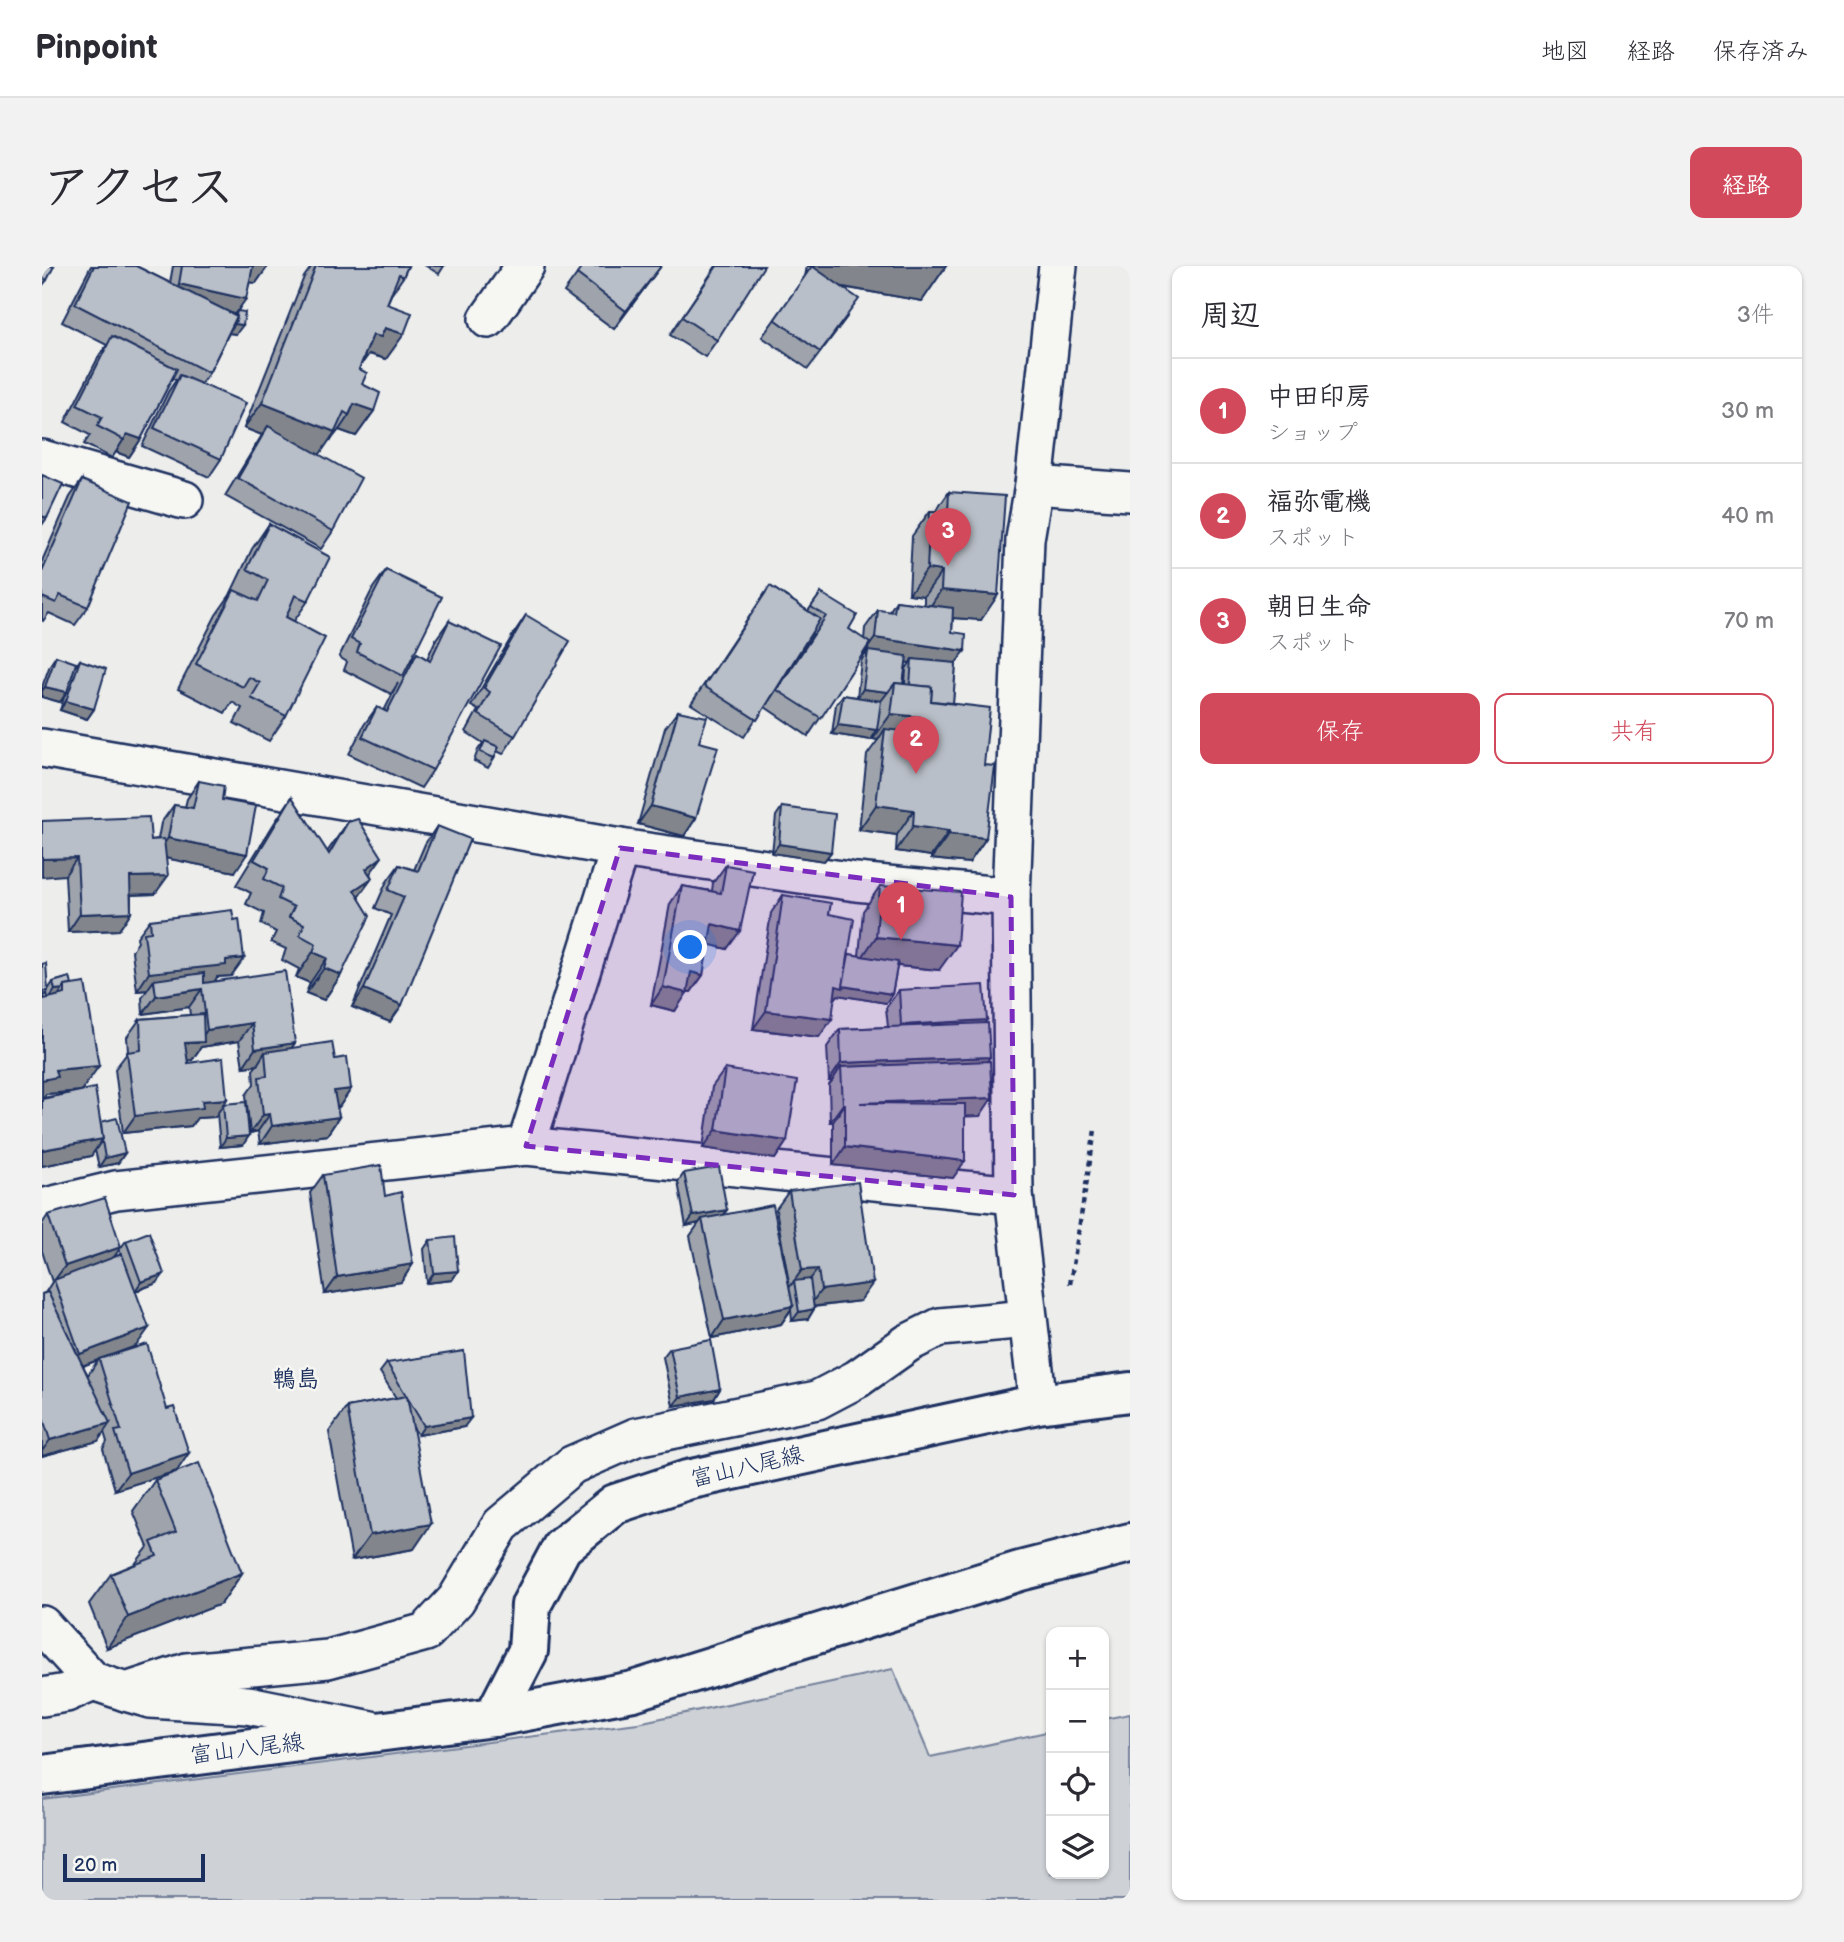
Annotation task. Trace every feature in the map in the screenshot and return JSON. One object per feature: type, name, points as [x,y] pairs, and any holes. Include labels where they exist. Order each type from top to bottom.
[{"type":"main road","name":"富山八尾線","points":[[494,1717],[528,1651],[531,1605],[562,1547],[615,1504],[687,1480],[1038,1404],[1130,1392]]},
{"type":"main road","name":"富山八尾線","points":[[42,1775],[494,1717],[633,1691],[1020,1571],[1130,1543]]},
{"type":"street","points":[[488,319],[525,266]]},
{"type":"street","points":[[1038,1404],[1013,1195],[1011,897],[1026,539],[1058,266]]},
{"type":"street","points":[[42,459],[184,500]]},
{"type":"street","points":[[1034,485],[1130,492]]},
{"type":"street","points":[[42,748],[620,848],[856,882],[1011,897]]},
{"type":"street","points":[[526,1146],[620,848]]},
{"type":"street","points":[[42,1208],[116,1190],[526,1146],[1013,1195]]},
{"type":"street","points":[[42,1697],[187,1672],[328,1659],[426,1632],[456,1600],[501,1525],[572,1465],[636,1437],[817,1400],[857,1379],[908,1343],[940,1327],[1028,1319]]},
{"type":"street","points":[[42,1625],[110,1686],[150,1699],[248,1705],[380,1732]]},
{"type":"path","points":[[1068,1293],[1095,1130]]},
{"type":"highlighted area","points":[[620,848],[1011,897],[1014,1195],[526,1146]]},
{"type":"shaded area","points":[[893,1669],[930,1757],[1046,1732],[1046,1879],[1109,1879],[1109,1718],[1130,1714],[1130,1900],[42,1900],[42,1799],[638,1723]]},
{"type":"building","points":[[42,266],[54,266],[47,280],[42,277]]},
{"type":"building","points":[[94,266],[136,266],[237,316],[209,373],[75,304]]},
{"type":"building","points":[[182,266],[253,266],[246,299],[179,284]]},
{"type":"building","points":[[316,266],[408,266],[403,277],[399,274],[387,304],[412,313],[404,334],[385,328],[381,337],[373,335],[359,369],[367,373],[362,384],[380,393],[374,411],[354,404],[349,415],[344,412],[335,432],[262,403]]},
{"type":"building","points":[[583,266],[661,266],[626,311],[577,274]]},
{"type":"building","points":[[717,266],[764,266],[717,340],[682,317]]},
{"type":"building","points":[[812,266],[859,299],[820,352],[775,319]]},
{"type":"building","points":[[237,311],[245,312],[243,325],[235,324]]},
{"type":"building","points":[[112,336],[177,369],[141,439],[127,434],[124,440],[97,426],[102,417],[77,405]]},
{"type":"building","points":[[180,375],[246,403],[221,459],[154,428]]},
{"type":"building","points":[[268,426],[361,478],[333,531],[238,478]]},
{"type":"building","points":[[42,475],[63,484],[47,518],[42,516]]},
{"type":"building","points":[[82,480],[132,501],[88,607],[60,595],[56,603],[42,597],[42,572]]},
{"type":"building","points":[[949,492],[1005,496],[998,595],[941,590],[942,571],[927,569],[930,511],[948,512]]},
{"type":"building","points":[[269,524],[330,557],[308,601],[295,595],[286,617],[325,638],[286,716],[251,698],[260,683],[249,677],[243,687],[196,664],[234,590],[258,601],[268,580],[247,569]]},
{"type":"building","points":[[386,570],[442,597],[403,676],[357,652],[360,644],[351,639]]},
{"type":"building","points":[[770,586],[820,619],[757,720],[704,686]]},
{"type":"building","points":[[821,593],[857,615],[849,629],[870,643],[821,718],[777,690],[826,616],[811,607]]},
{"type":"building","points":[[896,601],[953,608],[952,632],[966,634],[965,651],[875,638],[878,610],[894,612]]},
{"type":"building","points":[[526,615],[570,641],[515,736],[478,714],[490,692],[484,688]]},
{"type":"building","points":[[449,621],[501,646],[433,770],[362,737],[377,707],[387,712],[417,653],[430,661]]},
{"type":"building","points":[[868,651],[907,656],[903,684],[895,683],[888,692],[863,689]]},
{"type":"building","points":[[56,656],[76,663],[67,692],[45,687]]},
{"type":"building","points":[[912,659],[956,663],[953,703],[931,701],[932,687],[910,685]]},
{"type":"building","points":[[80,660],[106,669],[94,709],[66,701]]},
{"type":"building","points":[[895,683],[932,687],[931,701],[990,708],[984,765],[995,766],[986,838],[913,826],[914,810],[876,805],[885,729],[918,733],[920,717],[891,714]]},
{"type":"building","points":[[843,695],[881,701],[877,730],[838,725]]},
{"type":"building","points":[[678,711],[707,717],[699,742],[718,747],[696,818],[651,806]]},
{"type":"building","points":[[485,741],[499,747],[494,758],[480,752]]},
{"type":"building","points":[[199,781],[224,786],[222,800],[256,806],[247,854],[168,838],[174,805],[193,808]]},
{"type":"building","points":[[292,797],[329,854],[348,822],[358,819],[382,857],[366,869],[372,878],[354,890],[370,916],[341,975],[324,968],[327,958],[313,952],[316,944],[300,935],[304,924],[289,917],[294,907],[278,899],[282,888],[264,879],[269,868],[254,860]]},
{"type":"building","points":[[782,807],[835,814],[831,852],[779,844]]},
{"type":"building","points":[[149,817],[151,840],[164,839],[168,876],[130,877],[131,912],[80,914],[77,858],[42,859],[42,821]]},
{"type":"building","points":[[437,826],[470,839],[402,1005],[364,989],[404,897],[388,890],[399,865],[418,871]]},
{"type":"building","points":[[726,865],[753,870],[740,931],[712,924],[703,975],[691,972],[687,993],[663,987],[682,886],[721,893]]},
{"type":"building","points":[[880,886],[961,892],[957,945],[876,937]]},
{"type":"building","points":[[783,895],[831,903],[829,914],[854,919],[843,988],[836,986],[832,1019],[766,1011]]},
{"type":"building","points":[[232,910],[234,920],[239,919],[244,958],[226,960],[226,965],[149,973],[144,933],[151,932],[150,920]]},
{"type":"building","points":[[849,954],[898,962],[892,994],[843,986]]},
{"type":"building","points":[[46,963],[48,991],[42,991],[42,964]]},
{"type":"building","points":[[285,971],[295,1043],[255,1049],[252,1023],[207,1030],[202,989],[156,996],[154,980],[204,973],[204,983]]},
{"type":"building","points":[[70,977],[72,985],[55,990],[53,982]]},
{"type":"building","points":[[85,983],[99,1066],[55,1070],[57,1077],[42,1080],[42,991],[44,999],[65,994],[65,986]]},
{"type":"building","points":[[984,985],[987,1020],[901,1025],[899,990]]},
{"type":"building","points":[[203,1014],[204,1042],[185,1043],[188,1063],[223,1058],[227,1099],[202,1101],[203,1108],[135,1116],[127,1052],[141,1050],[140,1019]]},
{"type":"building","points":[[988,1023],[990,1057],[841,1063],[840,1029]]},
{"type":"building","points":[[332,1042],[335,1059],[347,1057],[351,1089],[334,1091],[339,1117],[272,1126],[270,1114],[263,1115],[259,1077],[267,1076],[265,1052]]},
{"type":"building","points":[[990,1061],[992,1098],[860,1103],[965,1104],[965,1161],[845,1147],[845,1104],[841,1067]]},
{"type":"building","points":[[725,1069],[797,1081],[787,1141],[716,1130]]},
{"type":"building","points":[[95,1088],[103,1139],[42,1150],[42,1099]]},
{"type":"building","points":[[246,1102],[249,1136],[226,1138],[223,1104]]},
{"type":"building","points":[[117,1118],[125,1153],[105,1158],[101,1122]]},
{"type":"building","points":[[381,1165],[385,1196],[401,1192],[413,1264],[337,1277],[323,1175]]},
{"type":"building","points":[[719,1167],[727,1210],[693,1216],[684,1173]]},
{"type":"building","points":[[858,1182],[873,1283],[821,1290],[818,1269],[802,1270],[789,1191]]},
{"type":"building","points":[[105,1198],[121,1247],[65,1266],[48,1215]]},
{"type":"building","points":[[773,1205],[793,1306],[724,1320],[702,1219]]},
{"type":"building","points":[[149,1232],[164,1274],[141,1282],[126,1241]]},
{"type":"building","points":[[455,1237],[458,1271],[434,1273],[430,1240]]},
{"type":"building","points":[[122,1254],[149,1328],[80,1354],[54,1280]]},
{"type":"building","points":[[810,1279],[814,1309],[799,1312],[794,1281]]},
{"type":"building","points":[[48,1292],[110,1423],[50,1440],[42,1415],[42,1294]]},
{"type":"building","points":[[711,1340],[720,1389],[680,1397],[670,1348]]},
{"type":"building","points":[[147,1344],[167,1409],[174,1407],[189,1453],[128,1473],[115,1431],[121,1430],[99,1359]]},
{"type":"building","points":[[464,1351],[471,1418],[424,1426],[387,1363]]},
{"type":"building","points":[[407,1396],[431,1524],[370,1535],[347,1407]]},
{"type":"building","points":[[199,1463],[242,1573],[128,1617],[111,1574],[157,1556],[151,1542],[176,1532],[155,1480]]},
{"type":"place","name":"朝日生命","points":[[948,566]]},
{"type":"place","name":"福弥電機","points":[[916,774]]},
{"type":"place","name":"中田印房","points":[[901,940]]},
{"type":"district","name":"鵯島","points":[[296,1379]]}]
